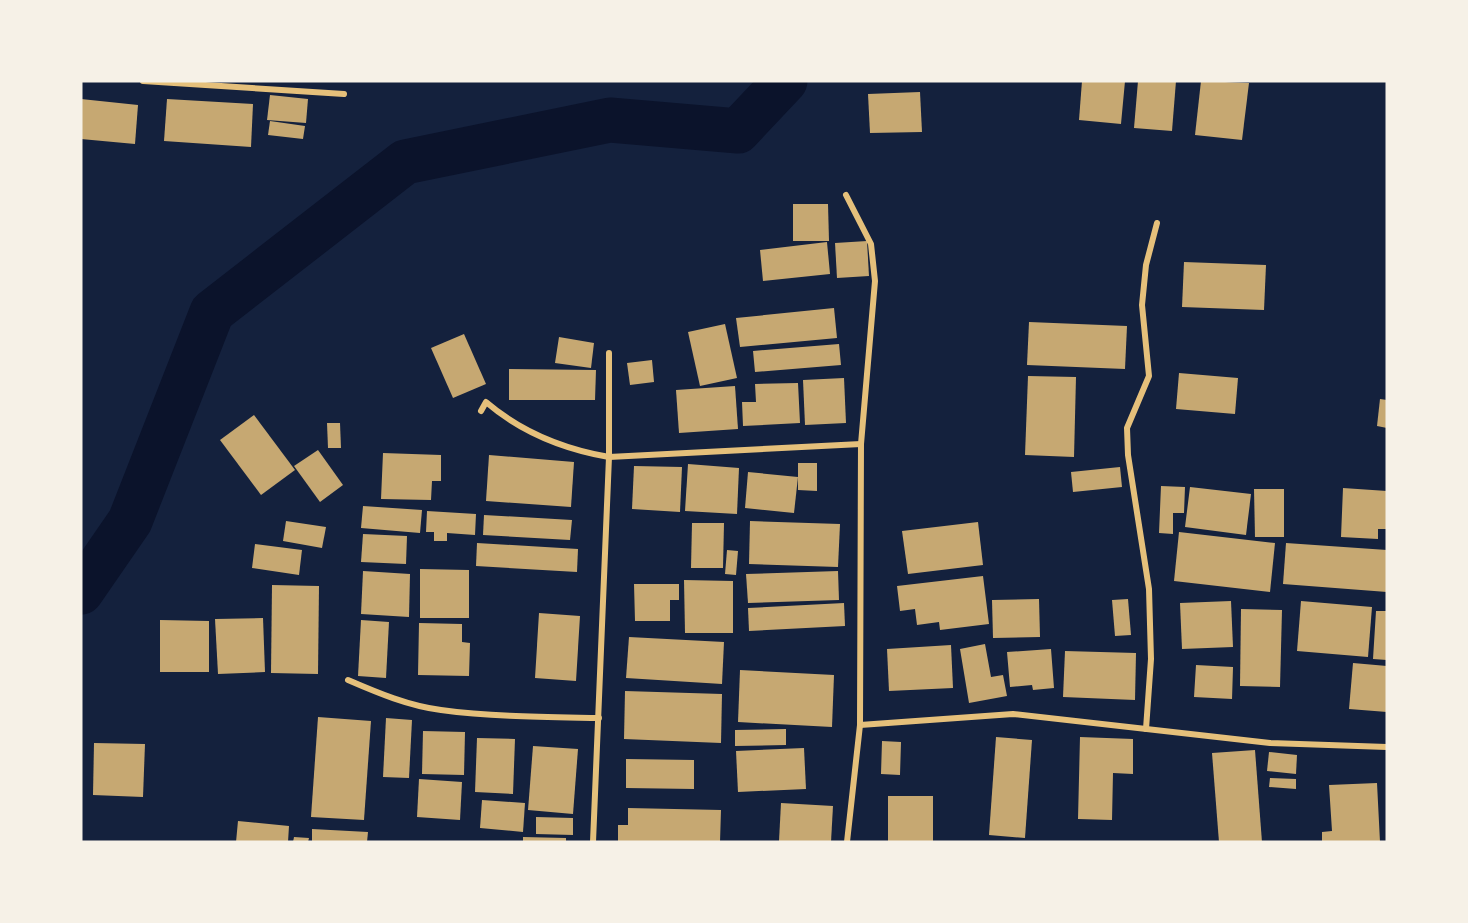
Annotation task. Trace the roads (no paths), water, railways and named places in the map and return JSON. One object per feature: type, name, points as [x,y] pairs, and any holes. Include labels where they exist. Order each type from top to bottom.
[{"type":"street","points":[[143,81],[344,94]]},
{"type":"street","points":[[846,195],[871,244],[875,281],[861,444],[860,725],[848,842]]},
{"type":"street","points":[[1146,729],[1151,659],[1149,589],[1128,455],[1127,428],[1149,376],[1142,305],[1146,265],[1157,223]]},
{"type":"street","points":[[593,842],[609,457],[609,353]]},
{"type":"street","points":[[481,411],[486,402],[508,421],[543,437],[576,451],[609,457],[861,444]]},
{"type":"street","points":[[348,680],[386,696],[439,710],[501,716],[598,718]]},
{"type":"street","points":[[860,725],[1013,714],[1270,743],[1387,747]]},
{"type":"waterway","points":[[81,592],[130,521],[212,312],[405,162],[610,120],[738,131],[785,81]]}]
